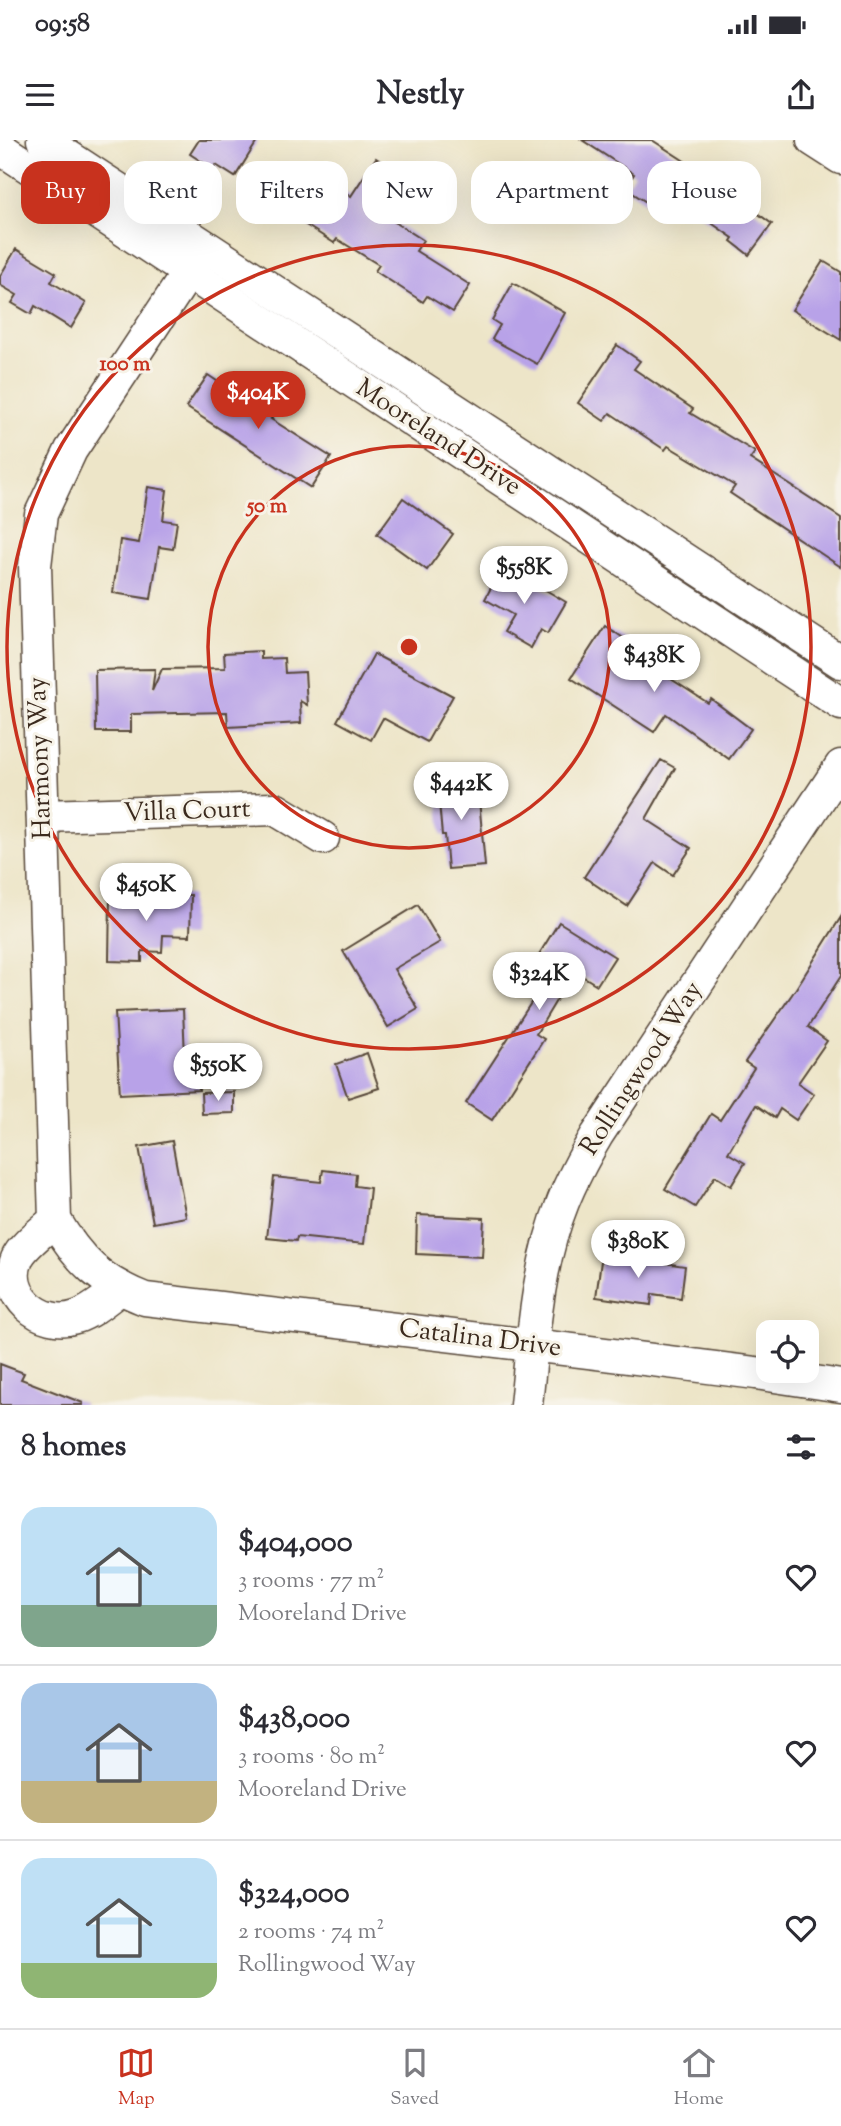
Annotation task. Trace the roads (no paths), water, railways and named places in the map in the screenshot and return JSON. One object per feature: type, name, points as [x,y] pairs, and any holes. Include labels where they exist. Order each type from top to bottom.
[{"type":"street","name":"Mooreland Drive","points":[[43,140],[841,662]]},
{"type":"street","points":[[813,140],[841,158]]},
{"type":"street","name":"Mooreland Drive","points":[[0,148],[841,704]]},
{"type":"street","name":"Harmony Way","points":[[121,1288],[85,1263],[69,1246],[55,1220],[35,566],[41,514],[71,450],[205,247]]},
{"type":"street","name":"Rollingwood Way","points":[[526,1405],[542,1277],[562,1204],[578,1169],[604,1123],[841,766]]},
{"type":"street","name":"Villa Court","points":[[43,816],[275,809],[323,838]]},
{"type":"street","points":[[55,1220],[16,1260],[15,1280],[18,1294],[26,1306],[50,1318],[66,1319],[85,1313],[121,1288]]},
{"type":"street","name":"Catalina Drive","points":[[121,1288],[154,1301],[756,1373],[841,1386]]}]
